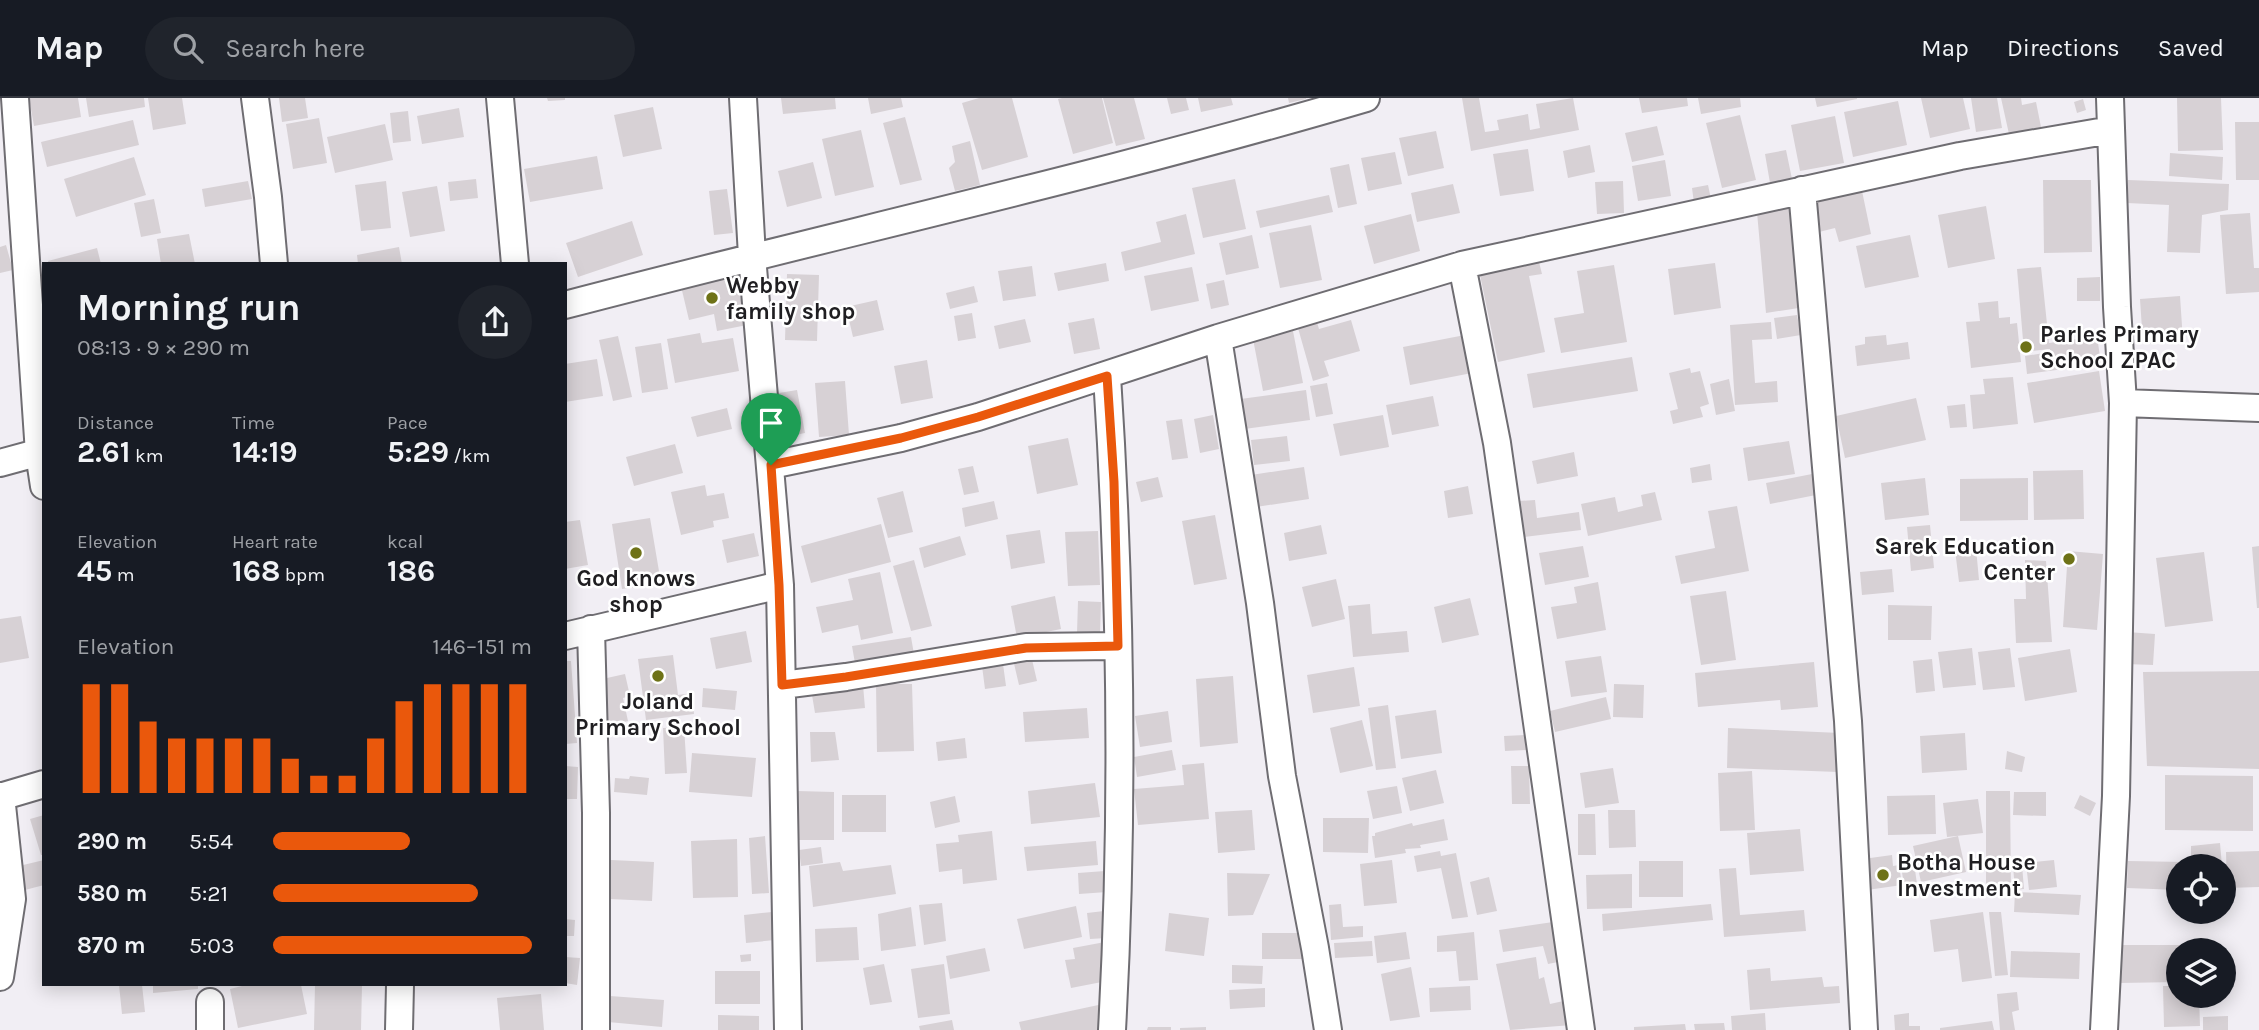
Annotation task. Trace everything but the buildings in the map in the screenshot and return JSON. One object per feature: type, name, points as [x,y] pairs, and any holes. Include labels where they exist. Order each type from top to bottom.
[{"type":"street","points":[[0,463],[41,452],[15,98]]},
{"type":"street","points":[[256,98],[274,262]]},
{"type":"street","points":[[500,98],[515,262]]},
{"type":"street","points":[[743,98],[752,256],[779,585],[788,1030]]},
{"type":"street","points":[[567,304],[752,256],[945,211],[1366,98]]},
{"type":"street","points":[[2104,1030],[2116,796],[2123,402],[2110,98]]},
{"type":"street","points":[[771,465],[901,438],[978,417],[1218,338],[1462,265],[1960,156],[2111,130]]},
{"type":"street","points":[[1802,190],[1848,721],[1864,1030]]},
{"type":"street","points":[[1462,265],[1497,443],[1581,1030]]},
{"type":"street","points":[[1218,338],[1260,603],[1282,776],[1328,1030]]},
{"type":"street","points":[[1107,376],[1114,482],[1118,646],[1118,807],[1112,1030]]},
{"type":"street","points":[[2123,402],[2259,408]]},
{"type":"street","points":[[567,635],[779,585]]},
{"type":"street","points":[[591,629],[596,813],[596,1030]]},
{"type":"street","points":[[782,685],[1026,648],[1118,646]]},
{"type":"street","points":[[0,976],[12,899],[0,796],[42,785]]},
{"type":"street","points":[[399,1030],[400,986]]},
{"type":"street","points":[[210,1002],[210,1030]]},
{"type":"place","name":"Webby family shop","points":[[712,298]]},
{"type":"place","name":"Parles Primary School ZPAC","points":[[2026,347]]},
{"type":"place","name":"God knows shop","points":[[636,553]]},
{"type":"place","name":"Sarek Education Center","points":[[2069,559]]},
{"type":"place","name":"Joland Primary School","points":[[658,676]]},
{"type":"place","name":"Botha House Investment","points":[[1883,875]]},
{"type":"route","points":[[1107,376],[1114,482],[1118,646],[1026,648],[782,685],[771,465],[901,438],[1107,376]]}]
